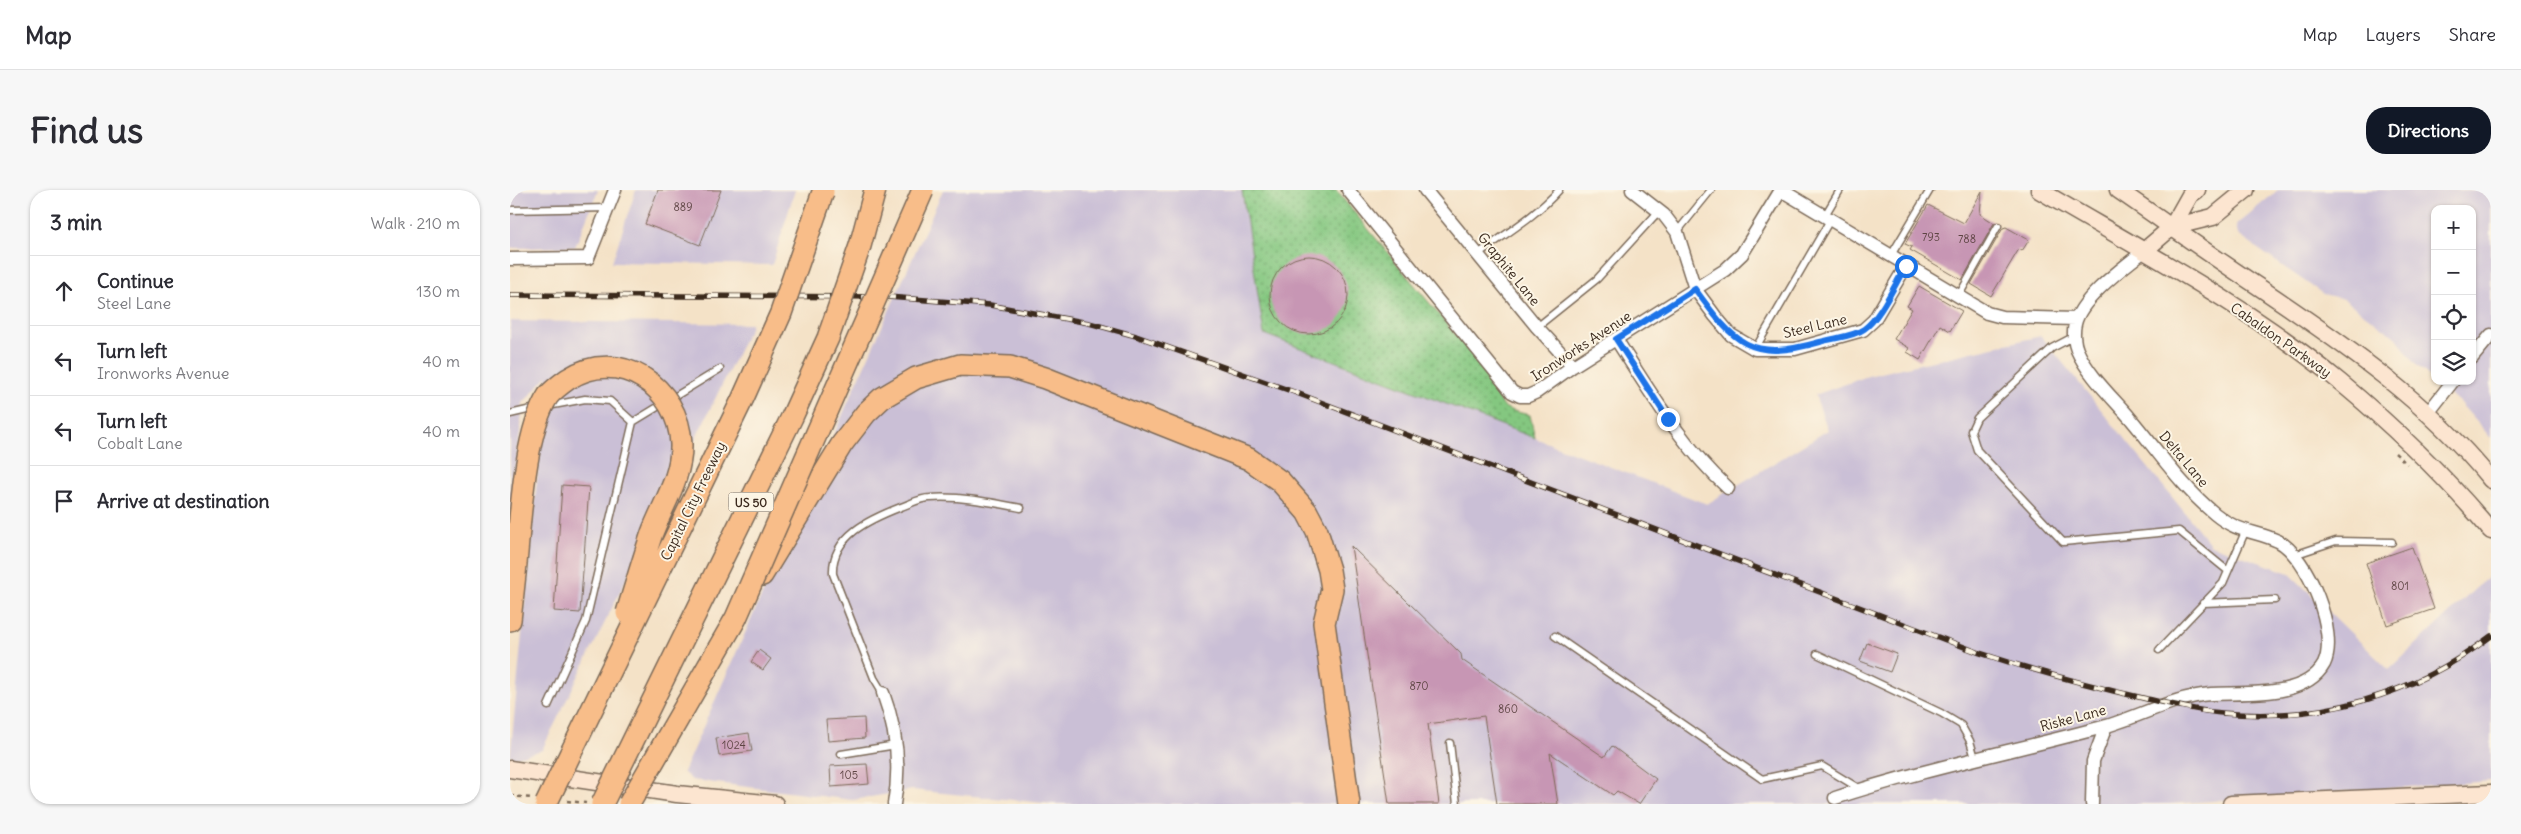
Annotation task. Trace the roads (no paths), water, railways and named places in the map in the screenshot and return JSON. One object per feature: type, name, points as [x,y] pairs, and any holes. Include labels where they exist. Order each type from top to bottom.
[{"type":"highway","name":"US 50","points":[[602,804],[792,417],[824,347],[860,246],[875,190]]},
{"type":"highway","points":[[736,618],[923,190]]},
{"type":"highway","name":"Capital City Freeway","points":[[546,804],[743,398],[780,313],[823,191]]},
{"type":"highway","points":[[629,804],[736,618],[842,444],[866,413],[898,387],[935,371],[960,365],[1010,367],[1045,378],[1226,449],[1265,469],[1295,496],[1317,531],[1325,553],[1332,589],[1324,623],[1349,804]]},
{"type":"highway","points":[[510,620],[529,452],[536,421],[549,396],[576,374],[595,368],[615,367],[631,371],[648,380],[662,392],[673,409],[679,426],[680,459],[670,494],[653,532],[602,689]]},
{"type":"main road","name":"Cabaldon Parkway","points":[[2039,190],[2144,251],[2249,316],[2339,381],[2441,475],[2491,531]]},
{"type":"main road","points":[[2118,190],[2322,329],[2370,364],[2428,413],[2473,457],[2491,480]]},
{"type":"main road","points":[[2144,251],[2172,227],[2190,195],[2196,190]]},
{"type":"main road","points":[[2172,227],[2213,217],[2246,190]]},
{"type":"main road","points":[[510,769],[677,794],[775,804]]},
{"type":"main road","points":[[2231,804],[2491,793]]},
{"type":"street","points":[[510,258],[588,258],[615,190]]},
{"type":"street","name":"Ironworks Avenue","points":[[1348,190],[1512,392],[1520,396],[1533,395],[1572,366],[1725,270],[1742,254],[1781,190]]},
{"type":"street","points":[[1632,190],[1659,211],[1677,232],[1695,289],[1731,335],[1755,349]]},
{"type":"street","points":[[1781,190],[1958,298],[1987,314],[2002,317],[2076,319],[2080,309],[2144,251]]},
{"type":"street","name":"Graphite Lane","points":[[1429,191],[1537,327],[1572,366]]},
{"type":"street","name":"Steel Lane","points":[[1755,349],[1795,349],[1863,330],[1874,320],[1906,266]]},
{"type":"street","name":"Delta Lane","points":[[2076,319],[2076,348],[2094,375],[2200,500],[2225,522],[2245,532],[2277,541],[2294,555],[2314,587],[2326,631],[2328,653],[2318,673]]},
{"type":"street","points":[[2476,353],[2491,335]]},
{"type":"street","points":[[1616,339],[1686,444],[1704,466],[1728,488]]},
{"type":"street","points":[[2428,413],[2450,385]]},
{"type":"street","name":"Riske Lane","points":[[1834,798],[1860,789],[1974,758],[2106,726],[2186,698],[2292,688],[2312,680],[2318,673]]},
{"type":"street","points":[[883,693],[891,714],[896,745],[896,791],[894,804]]},
{"type":"street","points":[[2092,804],[2093,761],[2106,726]]},
{"type":"lane","points":[[1478,254],[1530,216],[1559,190]]},
{"type":"lane","points":[[1677,232],[1711,190]]},
{"type":"lane","points":[[1755,349],[1827,219],[1840,190]]},
{"type":"lane","points":[[1890,257],[1930,190]]},
{"type":"lane","points":[[510,210],[608,208]]},
{"type":"lane","points":[[1537,327],[1597,279],[1659,211]]},
{"type":"lane","points":[[1958,298],[1998,226]]},
{"type":"lane","points":[[2075,336],[2052,348],[1977,418],[1971,431],[1977,450],[2064,542],[2179,530],[2228,572]]},
{"type":"lane","points":[[548,706],[586,621],[633,422],[720,369]]},
{"type":"lane","points":[[510,414],[585,399],[610,401],[633,422]]},
{"type":"lane","points":[[883,693],[874,678],[833,574],[832,560],[840,544],[859,527],[927,498],[969,498],[1021,508]]},
{"type":"lane","points":[[2159,650],[2222,583],[2245,532]]},
{"type":"lane","points":[[2294,555],[2336,541],[2392,542]]},
{"type":"lane","points":[[2203,603],[2275,600]]},
{"type":"lane","points":[[1555,636],[1762,779],[1822,766],[1860,789]]},
{"type":"lane","points":[[1817,654],[1941,713],[1961,725],[1970,742],[1974,758]]},
{"type":"lane","points":[[1450,743],[1457,804]]},
{"type":"lane","points":[[841,754],[896,745]]},
{"type":"railway","points":[[510,295],[888,297],[990,305],[1089,323],[1136,336],[1294,392],[1980,653],[2084,683],[2203,711],[2258,715],[2294,713],[2330,708],[2364,700],[2430,675],[2461,657],[2491,636]]}]
